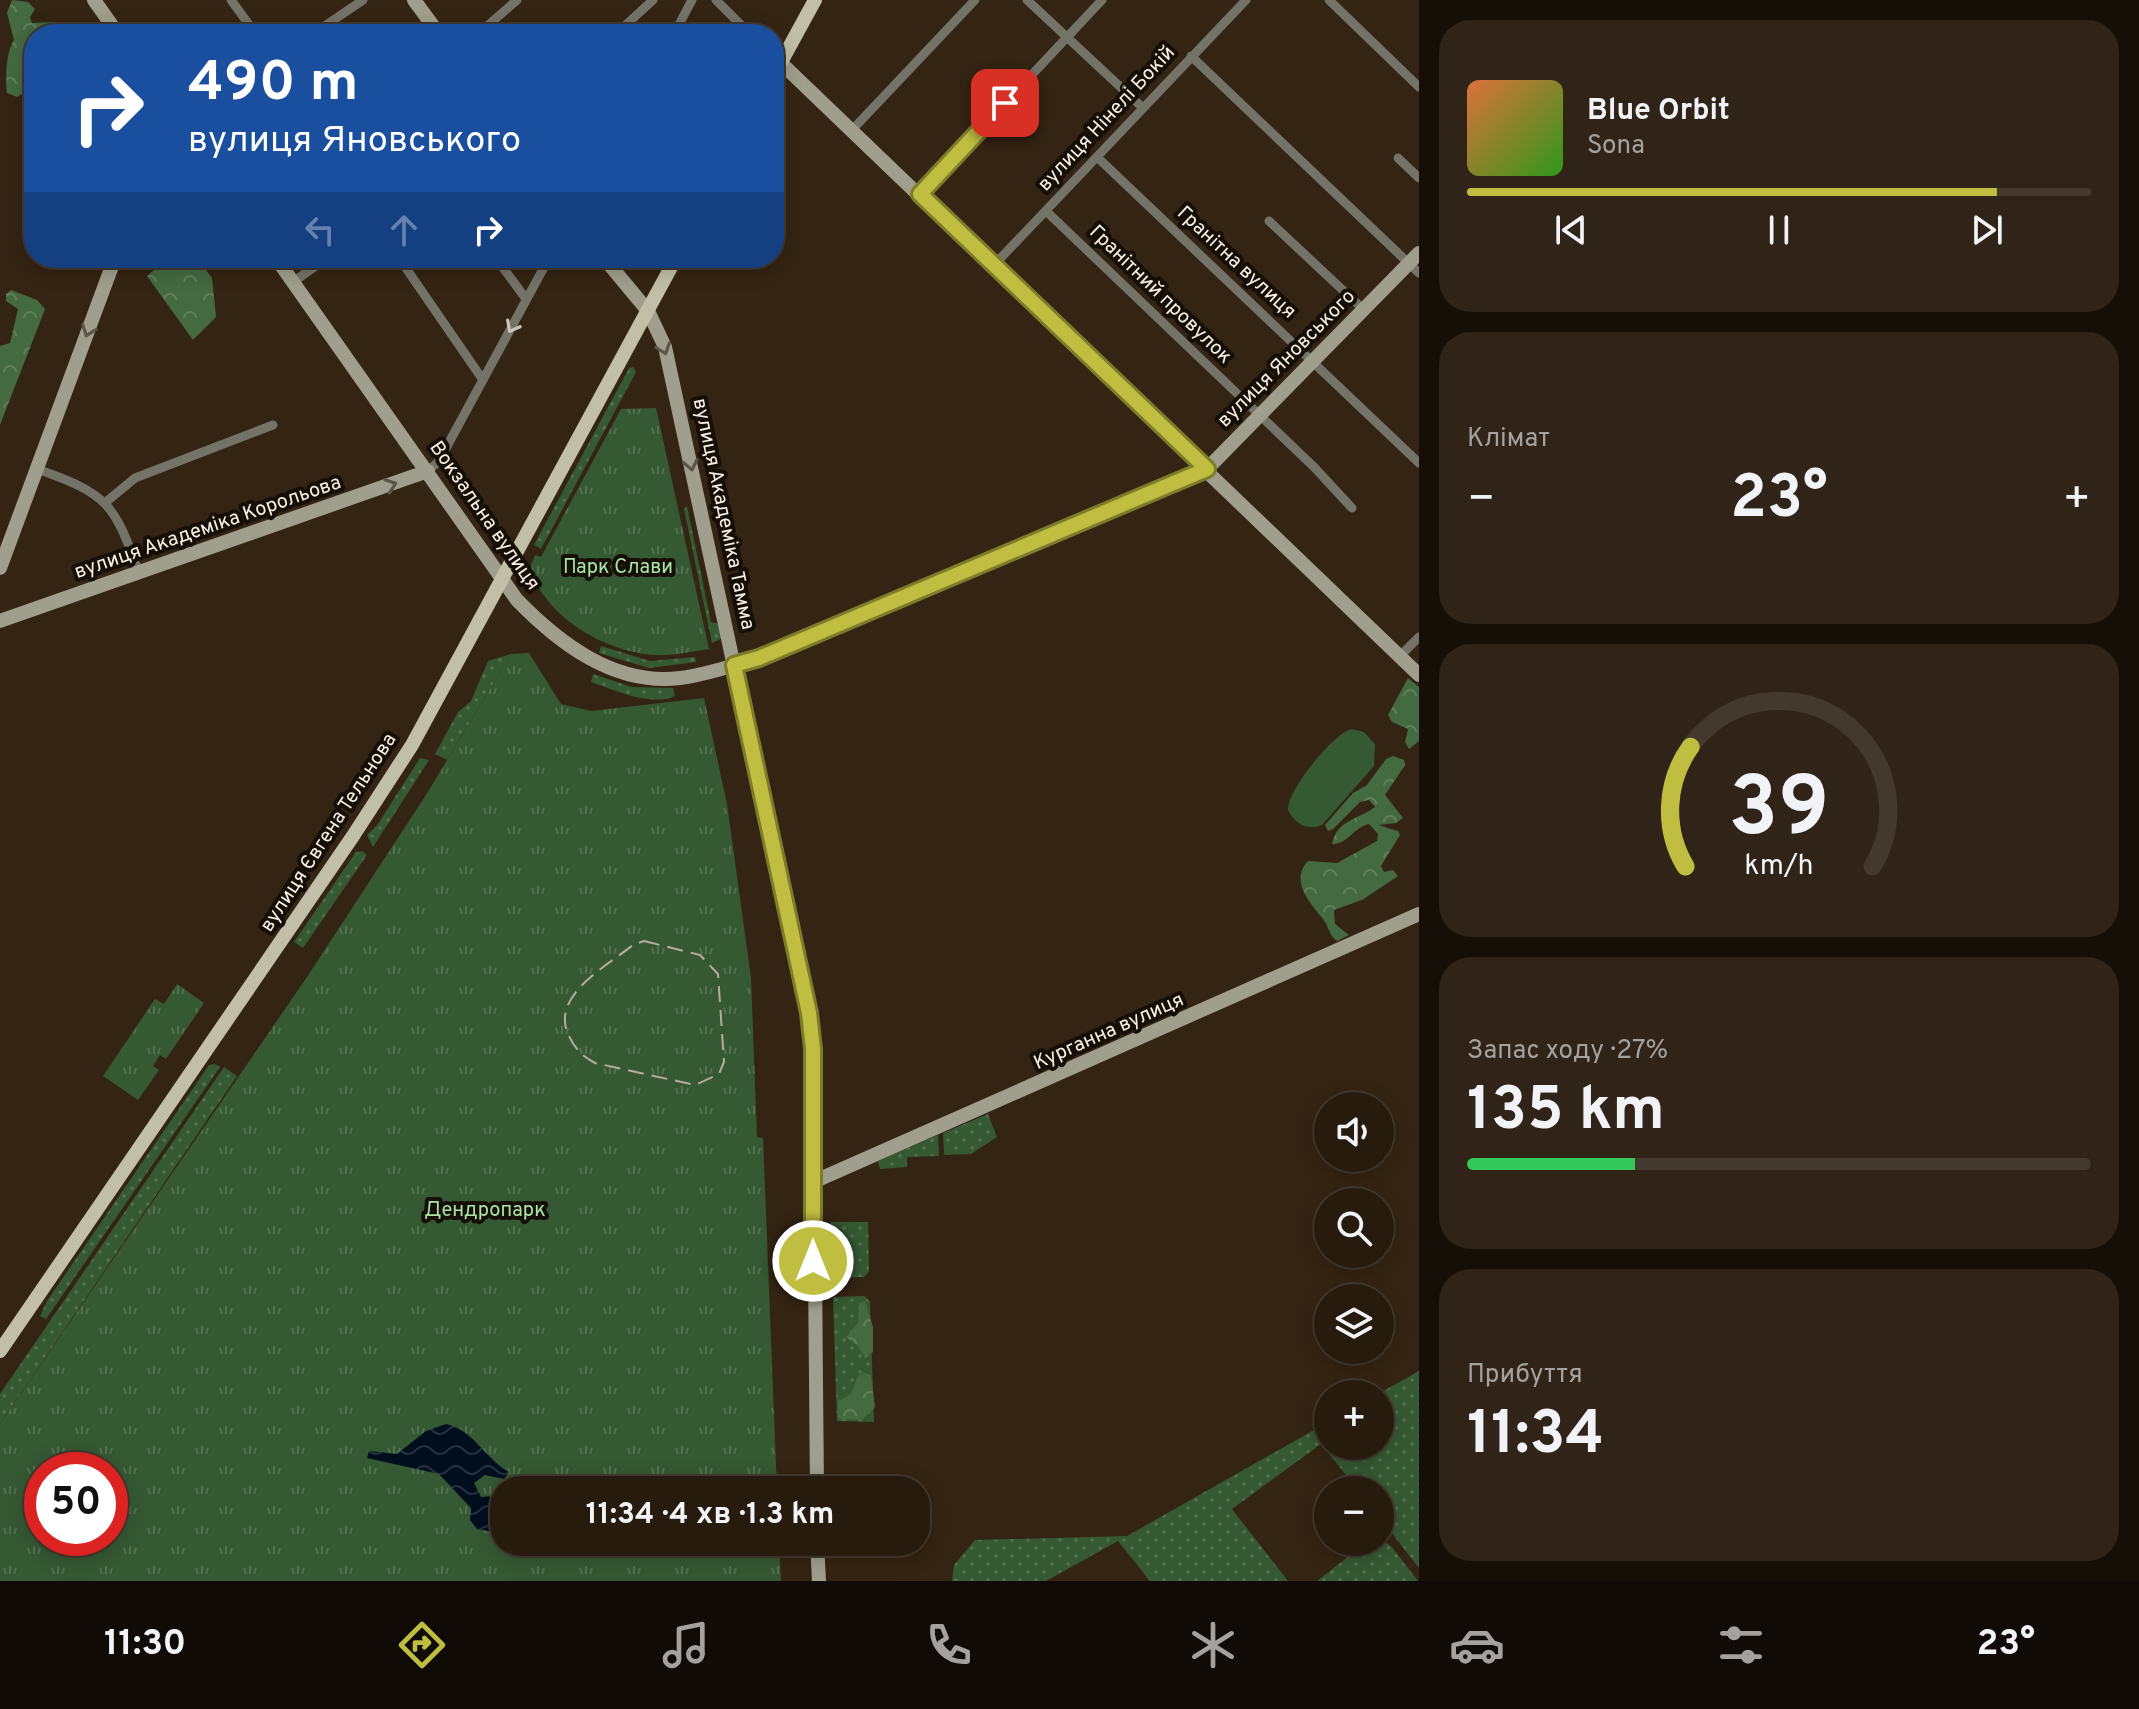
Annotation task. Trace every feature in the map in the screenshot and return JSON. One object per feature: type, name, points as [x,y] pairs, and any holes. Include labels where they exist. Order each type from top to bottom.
[{"type":"main road","points":[[94,0],[111,24]]},
{"type":"main road","points":[[414,0],[432,24]]},
{"type":"main road","points":[[784,52],[815,0]]},
{"type":"main road","points":[[784,72],[853,129],[1419,675]]},
{"type":"main road","name":"вулиця Яновського","points":[[734,665],[759,658],[1066,531],[1207,469],[1364,310],[1416,263]]},
{"type":"main road","points":[[0,568],[111,268]]},
{"type":"main road","name":"Вокзальна вулиця","points":[[283,268],[517,600],[547,629],[585,657],[639,675],[679,678],[734,665]]},
{"type":"main road","name":"вулиця Академіка Тамма","points":[[612,268],[648,311],[665,347],[809,1013],[813,1049],[817,1476]]},
{"type":"main road","name":"вулиця Євгена Тельнова","points":[[0,1351],[412,745],[671,268]]},
{"type":"main road","name":"вулиця Академіка Корольова","points":[[0,621],[428,471]]},
{"type":"main road","name":"Курганна вулиця","points":[[813,1182],[1419,914]]},
{"type":"main road","points":[[818,1556],[819,1581]]},
{"type":"street","points":[[231,0],[249,24]]},
{"type":"street","points":[[328,24],[363,0]]},
{"type":"street","points":[[489,24],[517,0]]},
{"type":"street","points":[[627,24],[653,0]]},
{"type":"street","points":[[679,24],[692,0]]},
{"type":"street","points":[[716,0],[740,24]]},
{"type":"street","points":[[853,129],[975,0]]},
{"type":"street","points":[[1027,0],[1143,108]]},
{"type":"street","points":[[920,194],[1102,0]]},
{"type":"street","name":"вулиця Нінелі Бокій","points":[[995,264],[1246,0]]},
{"type":"street","points":[[1329,0],[1419,87]]},
{"type":"street","points":[[1191,56],[1416,263]]},
{"type":"street","name":"Гранітна вулиця","points":[[1097,157],[1419,463]]},
{"type":"street","points":[[1398,158],[1419,178]]},
{"type":"street","name":"Гранітний провулок","points":[[1046,211],[1260,415],[1352,508]]},
{"type":"street","points":[[1269,221],[1364,310]]},
{"type":"street","points":[[293,282],[313,268]]},
{"type":"street","points":[[406,268],[483,380]]},
{"type":"street","points":[[503,268],[526,299]]},
{"type":"street","points":[[428,471],[439,461],[543,268]]},
{"type":"street","points":[[106,502],[135,478],[273,425]]},
{"type":"street","points":[[37,469],[106,502],[122,526],[139,573]]},
{"type":"street","points":[[1400,656],[1419,637]]},
{"type":"green space","points":[[12,0],[28,2],[35,9],[30,17],[32,23],[55,24],[24,24],[24,92],[17,97],[7,93],[6,87],[8,58],[14,40],[7,13]]},
{"type":"green space","points":[[157,268],[204,268],[212,278],[216,317],[193,340],[147,276]]},
{"type":"green space","points":[[11,290],[37,300],[45,309],[0,425],[0,346],[10,343],[18,309],[6,301],[6,294]]},
{"type":"green space","points":[[633,367],[636,372],[541,549],[534,545],[629,368]]},
{"type":"green space","name":"Парк Слави","points":[[656,408],[709,649],[681,654],[634,652],[597,639],[563,616],[549,602],[530,568],[535,555],[541,557],[621,409]]},
{"type":"green space","points":[[687,506],[711,622],[720,624],[723,638],[712,643],[684,509]]},
{"type":"green space","points":[[601,646],[650,661],[695,657],[696,662],[649,668],[599,653]]},
{"type":"green space","name":"Дендропарк","points":[[529,653],[561,704],[591,711],[704,698],[727,804],[751,978],[757,1137],[763,1138],[776,1476],[490,1476],[490,1556],[780,1556],[781,1581],[0,1581],[0,1424],[307,977],[426,795],[511,654]]},
{"type":"green space","points":[[511,654],[447,760],[435,754],[458,712],[471,701],[488,661]]},
{"type":"green space","points":[[593,674],[632,687],[673,688],[675,696],[644,699],[591,682]]},
{"type":"green space","points":[[1408,678],[1419,687],[1419,741],[1409,749],[1405,742],[1408,729],[1392,722],[1388,715]]},
{"type":"green space","points":[[1352,729],[1364,732],[1375,744],[1374,766],[1322,825],[1302,825],[1288,810],[1289,801],[1323,751]]},
{"type":"green space","points":[[1393,756],[1404,760],[1405,765],[1385,795],[1403,818],[1396,823],[1378,825],[1398,831],[1400,835],[1381,866],[1384,872],[1393,870],[1398,876],[1362,900],[1334,910],[1335,924],[1349,935],[1337,941],[1304,892],[1301,884],[1303,869],[1308,861],[1337,863],[1377,841],[1378,834],[1369,824],[1342,842],[1332,844],[1344,824],[1375,807],[1369,800],[1360,802],[1333,829],[1328,831],[1325,825],[1353,793],[1367,785],[1386,759]]},
{"type":"green space","points":[[420,758],[429,760],[373,847],[367,835],[378,824]]},
{"type":"green space","points":[[362,851],[367,855],[303,948],[294,942],[356,852]]},
{"type":"green space","points":[[177,984],[204,1003],[166,1059],[160,1055],[153,1066],[159,1070],[138,1100],[103,1076],[155,999],[164,1004]]},
{"type":"green space","points":[[209,1065],[220,1067],[46,1319],[40,1316],[47,1301]]},
{"type":"green space","points":[[224,1067],[237,1076],[0,1424],[0,1394]]},
{"type":"green space","points":[[988,1114],[997,1137],[971,1154],[944,1155],[943,1133]]},
{"type":"green space","points":[[938,1135],[939,1156],[907,1157],[907,1167],[880,1169],[878,1161]]},
{"type":"green space","points":[[830,1222],[868,1222],[869,1271],[864,1277],[832,1278]]},
{"type":"green space","points":[[865,1296],[870,1302],[874,1422],[837,1421],[833,1297]]},
{"type":"green space","points":[[865,1301],[873,1327],[873,1352],[865,1358],[858,1346],[846,1337],[858,1323],[859,1303]]},
{"type":"green space","points":[[1419,1371],[1419,1568],[1394,1536],[1394,1476],[1347,1476],[1334,1460],[1394,1460],[1394,1385]]},
{"type":"green space","points":[[864,1373],[871,1375],[875,1407],[862,1420],[838,1419],[838,1401],[851,1394],[858,1376]]},
{"type":"green space","points":[[1314,1430],[1314,1449],[1232,1509],[1288,1581],[1150,1581],[1118,1541],[1046,1581],[952,1581],[954,1565],[975,1540],[1127,1536]]},
{"type":"green space","points":[[1394,1550],[1418,1581],[1317,1581],[1349,1556],[1394,1556]]},
{"type":"water","points":[[446,1424],[456,1427],[509,1472],[506,1476],[485,1475],[474,1483],[481,1497],[490,1496],[490,1531],[477,1529],[470,1520],[471,1508],[439,1474],[367,1458],[369,1451],[397,1454],[426,1431]]},
{"type":"railway","points":[[644,941],[700,955],[718,974],[724,1062],[719,1074],[695,1085],[595,1063],[580,1052],[569,1036],[565,1021],[574,995],[596,972],[633,945],[644,941]]},
{"type":"route","points":[[813,1261],[813,1049],[809,1013],[734,665],[759,658],[1066,531],[1207,469],[920,194],[1005,103]]}]
